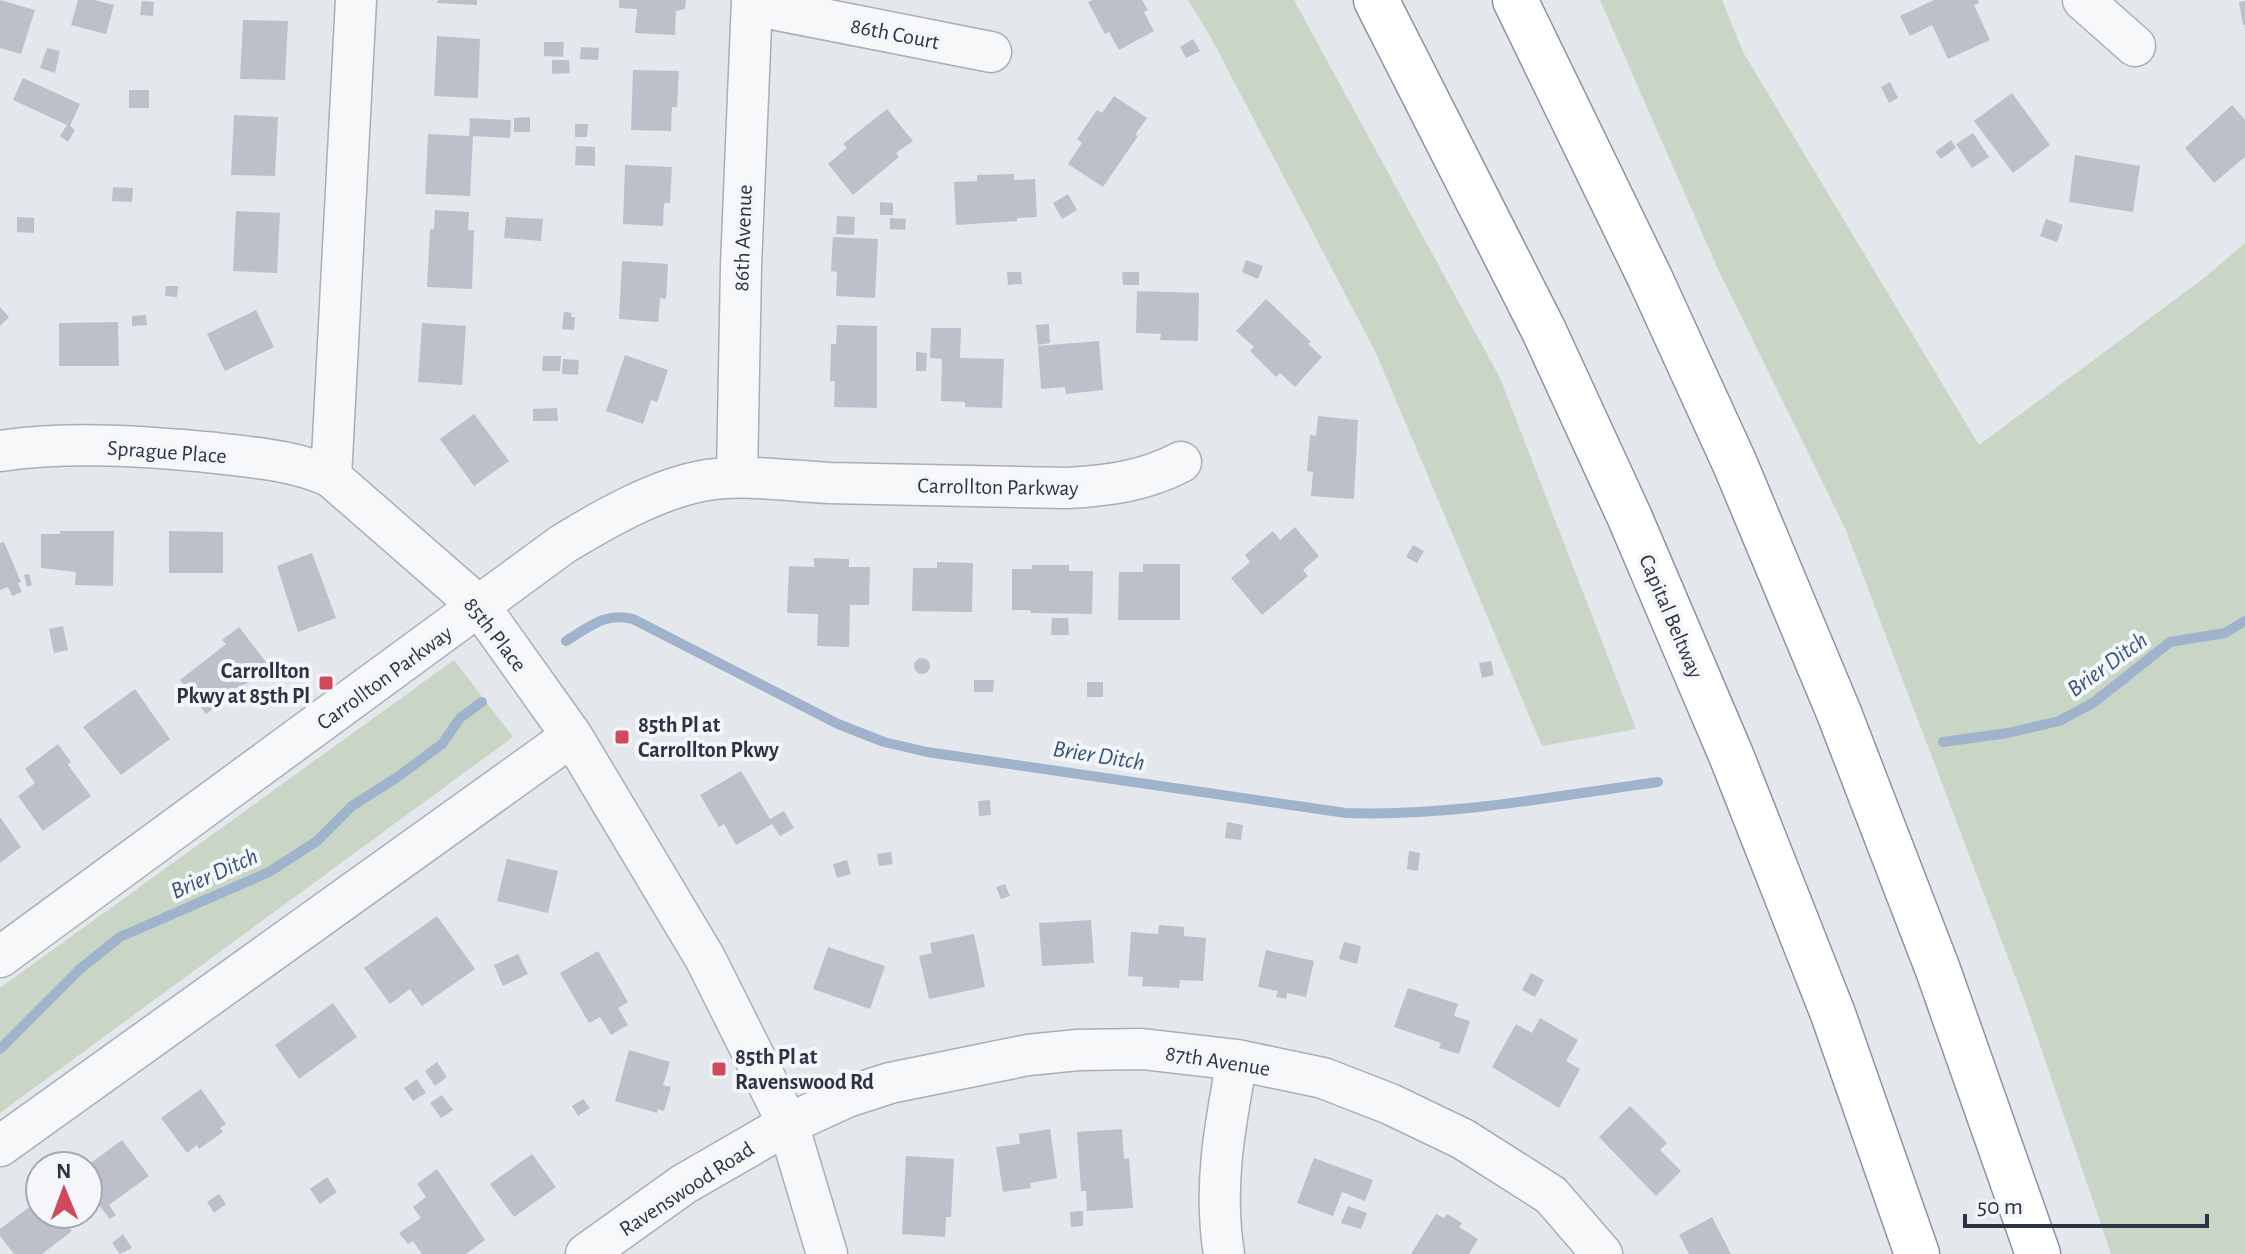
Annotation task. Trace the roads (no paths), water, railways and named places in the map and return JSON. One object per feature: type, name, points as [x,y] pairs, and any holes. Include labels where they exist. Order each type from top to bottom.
[{"type":"highway","name":"Capital Beltway","points":[[1376,0],[1544,331],[1630,518],[1731,755],[1833,1014],[1917,1254]]},
{"type":"highway","points":[[1515,0],[1696,378],[1839,713],[1938,970],[2038,1254]]},
{"type":"street","points":[[331,477],[356,0]]},
{"type":"street","points":[[2083,0],[2135,46]]},
{"type":"street","name":"86th Court","points":[[752,2],[991,52]]},
{"type":"street","name":"86th Avenue","points":[[737,476],[741,266],[752,2]]},
{"type":"street","name":"Sprague Place","points":[[0,451],[102,446],[173,449],[289,462],[331,477]]},
{"type":"street","name":"Carrollton Parkway","points":[[0,957],[563,544],[608,517],[703,481],[737,476],[801,482],[1067,488],[1109,486],[1158,473],[1181,462]]},
{"type":"street","name":"85th Place","points":[[331,477],[480,607],[572,736],[705,958],[788,1124],[827,1254]]},
{"type":"street","points":[[0,1146],[572,736]]},
{"type":"street","name":"87th Avenue","points":[[788,1124],[847,1097],[890,1083],[1028,1055],[1142,1049],[1237,1060],[1323,1078],[1390,1104],[1463,1139],[1551,1195],[1602,1254]]},
{"type":"street","points":[[1224,1254],[1219,1173],[1237,1060]]},
{"type":"street","name":"Ravenswood Road","points":[[586,1254],[684,1184],[788,1124]]},
{"type":"waterway","name":"Brier Ditch","points":[[566,641],[605,619],[633,619],[838,724],[884,742],[927,752],[1346,813],[1463,809],[1658,782]]},
{"type":"waterway","name":"Brier Ditch","points":[[1943,742],[2008,733],[2059,721],[2093,703],[2170,642],[2225,633],[2245,621]]},
{"type":"waterway","name":"Brier Ditch","points":[[0,1049],[80,969],[120,937],[269,872],[317,841],[352,806],[442,744],[460,718],[482,702]]},
{"type":"place","name":"Carrollton Pkwy at 85th Pl","points":[[326,683]]},
{"type":"place","name":"85th Pl at Carrollton Pkwy","points":[[622,737]]},
{"type":"place","name":"85th Pl at Ravenswood Rd","points":[[719,1069]]}]
